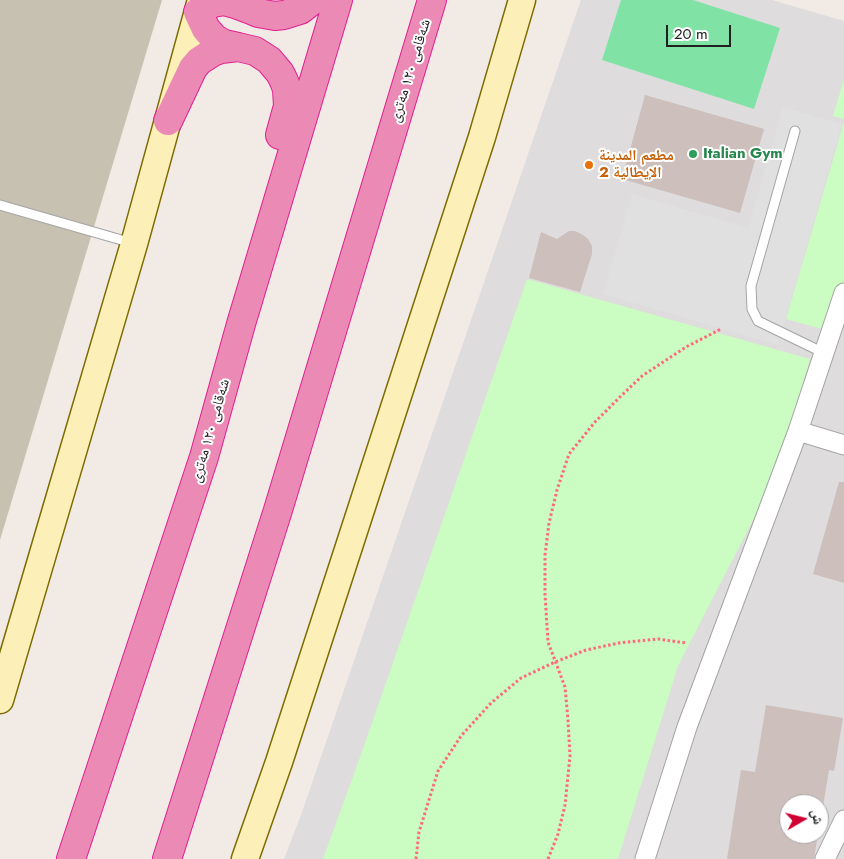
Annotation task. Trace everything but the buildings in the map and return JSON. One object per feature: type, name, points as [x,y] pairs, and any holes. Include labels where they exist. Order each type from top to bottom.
[{"type":"highway","points":[[241,324],[254,221],[286,118],[288,106],[287,89],[275,66],[262,55],[255,51],[224,44],[214,38],[206,29],[200,6],[224,1],[244,5],[267,15],[284,15],[300,10],[313,0]]},
{"type":"highway","name":"شەقامی ١٢٠ مەتری","points":[[71,859],[204,457],[241,324],[338,0]]},
{"type":"highway","name":"شەقامی ١٢٠ مەتری","points":[[167,859],[278,510],[432,0]]},
{"type":"highway","points":[[168,121],[193,68],[199,61],[221,49],[238,48]]},
{"type":"street","points":[[245,859],[286,744],[479,147],[522,0]]},
{"type":"street","points":[[0,700],[134,244],[200,6]]},
{"type":"street","points":[[645,859],[687,727],[798,431],[844,292]]},
{"type":"street","points":[[798,431],[844,444]]},
{"type":"street","points":[[825,859],[844,820]]},
{"type":"lane","points":[[795,131],[751,286],[752,309],[758,321],[824,353]]},
{"type":"lane","points":[[0,205],[134,244]]},
{"type":"path","points":[[548,859],[558,834],[565,804],[570,756],[564,688],[548,642],[545,594],[545,555],[549,524],[557,490],[569,454],[595,422],[642,376],[686,347],[721,329]]},
{"type":"path","points":[[416,859],[419,832],[438,771],[461,736],[491,703],[521,678],[586,650],[618,643],[658,639],[686,643]]},
{"type":"shaded area","points":[[0,0],[162,0],[0,540]]},
{"type":"shaded area","points":[[581,0],[772,0],[844,21],[844,859],[284,859],[301,815]]},
{"type":"shaded area","points":[[783,107],[842,124],[778,345],[603,294],[632,194],[748,228]]},
{"type":"green space","points":[[621,0],[693,0],[780,28],[754,109],[602,60]]},
{"type":"green space","points":[[844,79],[844,119],[833,116]]},
{"type":"green space","points":[[844,122],[844,281],[829,331],[786,319]]},
{"type":"green space","points":[[527,279],[810,359],[764,515],[755,516],[678,666],[618,859],[323,859],[359,760]]},
{"type":"place","name":"Italian Gym","points":[[693,154]]},
{"type":"place","name":"مطعم المدينة الإيطالية 2","points":[[589,165]]}]
